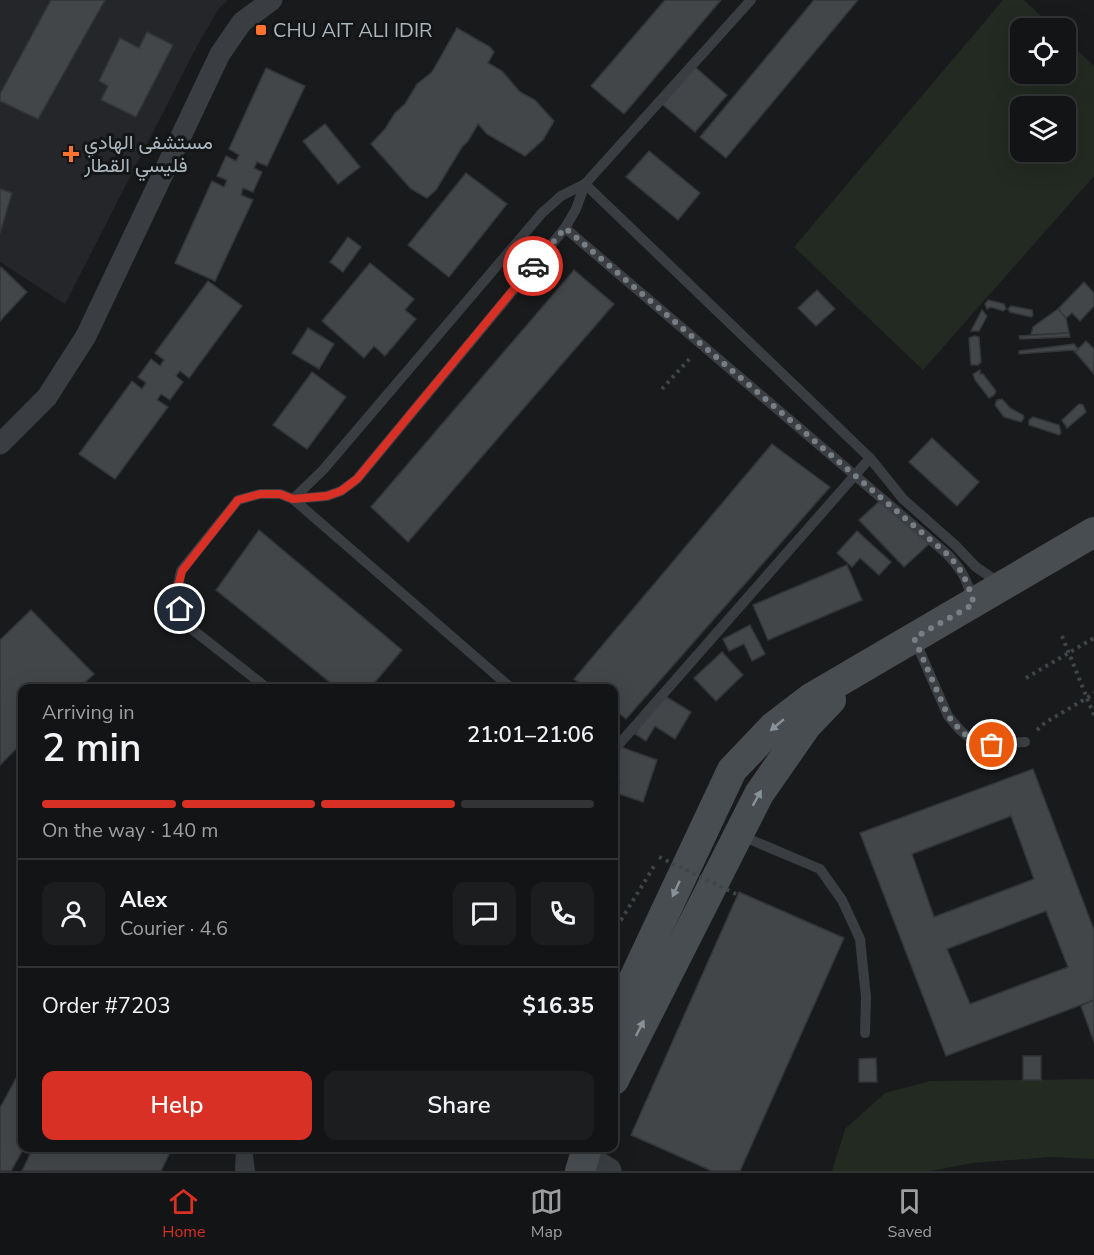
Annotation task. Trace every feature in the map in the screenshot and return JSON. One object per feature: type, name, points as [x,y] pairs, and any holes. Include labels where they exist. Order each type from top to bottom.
[{"type":"main road","points":[[618,1012],[732,770],[773,727],[811,698],[1094,532]]},
{"type":"main road","points":[[618,1072],[759,794],[807,725],[860,669]]},
{"type":"street","points":[[0,444],[47,398],[86,336],[220,54],[242,22],[272,0]]},
{"type":"lane","points":[[293,499],[323,470],[542,213],[561,196],[585,184],[750,0]]},
{"type":"lane","points":[[293,499],[327,496],[341,491],[357,479],[565,228],[576,209],[585,184]]},
{"type":"lane","points":[[585,184],[870,458],[903,499],[976,567],[989,578],[1004,585]]},
{"type":"lane","points":[[565,228],[947,554],[961,568],[974,604]]},
{"type":"lane","points":[[618,745],[870,458]]},
{"type":"lane","points":[[262,684],[192,630],[180,609],[176,595],[182,571],[238,500],[260,494],[280,494],[293,499],[506,684]]},
{"type":"lane","points":[[914,638],[948,716],[960,730],[978,745],[1025,742]]},
{"type":"lane","points":[[738,834],[820,869],[842,900],[860,939],[866,997],[865,1034]]},
{"type":"lane","points":[[240,1171],[241,1152]]},
{"type":"lane","points":[[248,1152],[250,1171]]},
{"type":"path","points":[[662,389],[701,346]]},
{"type":"path","points":[[1062,636],[1094,714]]},
{"type":"path","points":[[1026,678],[1094,638]]},
{"type":"path","points":[[1046,722],[1094,693]]},
{"type":"path","points":[[618,921],[621,920],[659,857],[738,895]]},
{"type":"shaded area","name":"مستشفى الهادي فليسي القطار","points":[[0,0],[228,0],[219,8],[197,46],[65,304],[0,262]]},
{"type":"shaded area","points":[[1003,0],[1024,0],[1043,18],[1010,18],[1010,84],[1076,84],[1076,49],[1094,66],[1094,176],[923,370],[794,247]]},
{"type":"shaded area","points":[[1094,1079],[1094,1159],[1051,1157],[972,1163],[931,1171],[832,1171],[845,1129],[885,1093],[930,1081]]},
{"type":"building","points":[[51,0],[105,0],[38,119],[0,101],[0,94]]},
{"type":"building","points":[[665,0],[721,0],[624,114],[591,86]]},
{"type":"building","points":[[814,0],[858,0],[726,158],[700,137]]},
{"type":"building","points":[[457,28],[490,47],[494,52],[488,63],[502,71],[520,92],[535,100],[554,121],[543,140],[525,156],[487,134],[478,124],[436,190],[427,198],[411,189],[371,144],[405,104],[417,84],[432,72]]},
{"type":"building","points":[[147,32],[173,45],[136,117],[101,100],[108,86],[99,81],[120,38],[139,48]]},
{"type":"building","points":[[695,67],[727,95],[695,132],[662,104]]},
{"type":"building","points":[[266,68],[305,86],[267,166],[257,162],[254,168],[262,172],[253,192],[243,188],[241,195],[253,200],[215,281],[175,263],[212,181],[224,187],[227,180],[217,176],[226,156],[236,161],[239,155],[229,149]]},
{"type":"building","points":[[325,124],[360,167],[338,184],[303,141]]},
{"type":"building","points":[[649,151],[700,193],[678,220],[626,177]]},
{"type":"building","points":[[466,173],[507,204],[449,277],[408,245]]},
{"type":"building","points":[[0,189],[12,193],[0,233]]},
{"type":"building","points":[[348,237],[361,247],[343,272],[330,262]]},
{"type":"building","points":[[370,263],[414,299],[405,310],[416,319],[385,356],[374,346],[364,358],[322,321]]},
{"type":"building","points":[[0,268],[27,292],[0,321]]},
{"type":"building","points":[[574,270],[614,304],[408,542],[371,507]]},
{"type":"building","points":[[208,281],[242,306],[189,378],[180,371],[176,376],[183,382],[170,400],[161,394],[157,400],[168,407],[115,479],[79,454],[132,381],[142,389],[146,383],[138,377],[151,359],[160,366],[164,360],[155,353]]},
{"type":"building","points":[[1084,282],[1094,293],[1094,306],[1080,321],[1072,313],[1066,318],[1058,309]]},
{"type":"building","points":[[817,290],[835,309],[816,326],[798,308]]},
{"type":"building","points":[[988,300],[1004,304],[1006,309],[1003,311],[991,307],[987,309],[985,304]]},
{"type":"building","points":[[1011,306],[1032,310],[1033,315],[1031,317],[1010,312],[1008,309]]},
{"type":"building","points":[[1058,309],[1066,318],[1069,333],[1031,335],[1033,327]]},
{"type":"building","points":[[982,310],[987,316],[979,331],[971,331]]},
{"type":"building","points":[[308,328],[334,344],[319,369],[292,353]]},
{"type":"building","points":[[1069,333],[1070,337],[1020,339],[1019,336]]},
{"type":"building","points":[[979,337],[981,362],[978,365],[971,365],[969,338]]},
{"type":"building","points":[[1086,341],[1094,349],[1094,374],[1075,352]]},
{"type":"building","points":[[1074,344],[1078,349],[1075,352],[1073,350],[1019,354],[1019,351]]},
{"type":"building","points":[[980,370],[980,374],[983,374],[996,391],[989,398],[973,374]]},
{"type":"building","points":[[312,372],[346,397],[307,449],[273,425]]},
{"type":"building","points":[[1002,399],[1010,408],[1023,415],[1021,422],[1004,417],[995,405],[997,400]]},
{"type":"building","points":[[1079,404],[1083,405],[1086,412],[1067,428],[1062,420]]},
{"type":"building","points":[[1033,417],[1059,425],[1061,433],[1059,435],[1029,425],[1029,420]]},
{"type":"building","points":[[932,438],[979,482],[957,506],[909,462]]},
{"type":"building","points":[[772,444],[830,487],[626,719],[618,712],[618,684],[581,684],[574,679]]},
{"type":"building","points":[[885,496],[930,543],[904,567],[859,520]]},
{"type":"building","points":[[259,530],[402,650],[373,684],[332,684],[216,590]]},
{"type":"building","points":[[857,531],[891,562],[879,575],[860,558],[852,567],[837,553]]},
{"type":"building","points":[[847,565],[862,600],[768,640],[753,605]]},
{"type":"building","points":[[31,610],[94,674],[83,684],[18,684],[18,747],[0,765],[0,640]]},
{"type":"building","points":[[750,625],[765,654],[752,661],[744,644],[729,651],[723,639]]},
{"type":"building","points":[[722,652],[743,675],[716,701],[694,678]]},
{"type":"building","points":[[660,693],[691,712],[675,739],[655,726],[646,741],[635,734]]},
{"type":"building","points":[[621,747],[657,760],[643,802],[618,794],[620,782],[618,781],[618,757]]},
{"type":"building","points":[[1033,769],[1094,930],[1094,1000],[946,1056],[860,833]],"holes":[[[1011,816],[1034,879],[934,917],[912,854]],[[1046,911],[1068,967],[970,1004],[947,949]]]},
{"type":"building","points":[[739,892],[844,938],[740,1171],[712,1171],[631,1135]]},
{"type":"building","points":[[1094,1000],[1094,1042],[1081,1006]]},
{"type":"building","points":[[1023,1056],[1041,1056],[1041,1080],[1023,1080]]},
{"type":"building","points":[[876,1058],[877,1082],[859,1082],[859,1059]]},
{"type":"building","points":[[18,1074],[18,1152],[22,1152],[11,1171],[0,1171],[0,1108]]},
{"type":"building","points":[[31,1152],[170,1152],[161,1171],[22,1171]]},
{"type":"way so far","points":[[533,266],[565,228],[961,568],[974,604],[914,638],[948,716],[978,745],[992,745]]},
{"type":"place","name":"CHU AIT ALI IDIR","points":[[261,30]]},
{"type":"place","name":"مستشفى الهادي فليسي القطار","points":[[71,154]]},
{"type":"route","points":[[180,609],[176,595],[182,571],[238,500],[260,494],[280,494],[293,499],[327,496],[341,491],[357,479],[533,266]]}]
